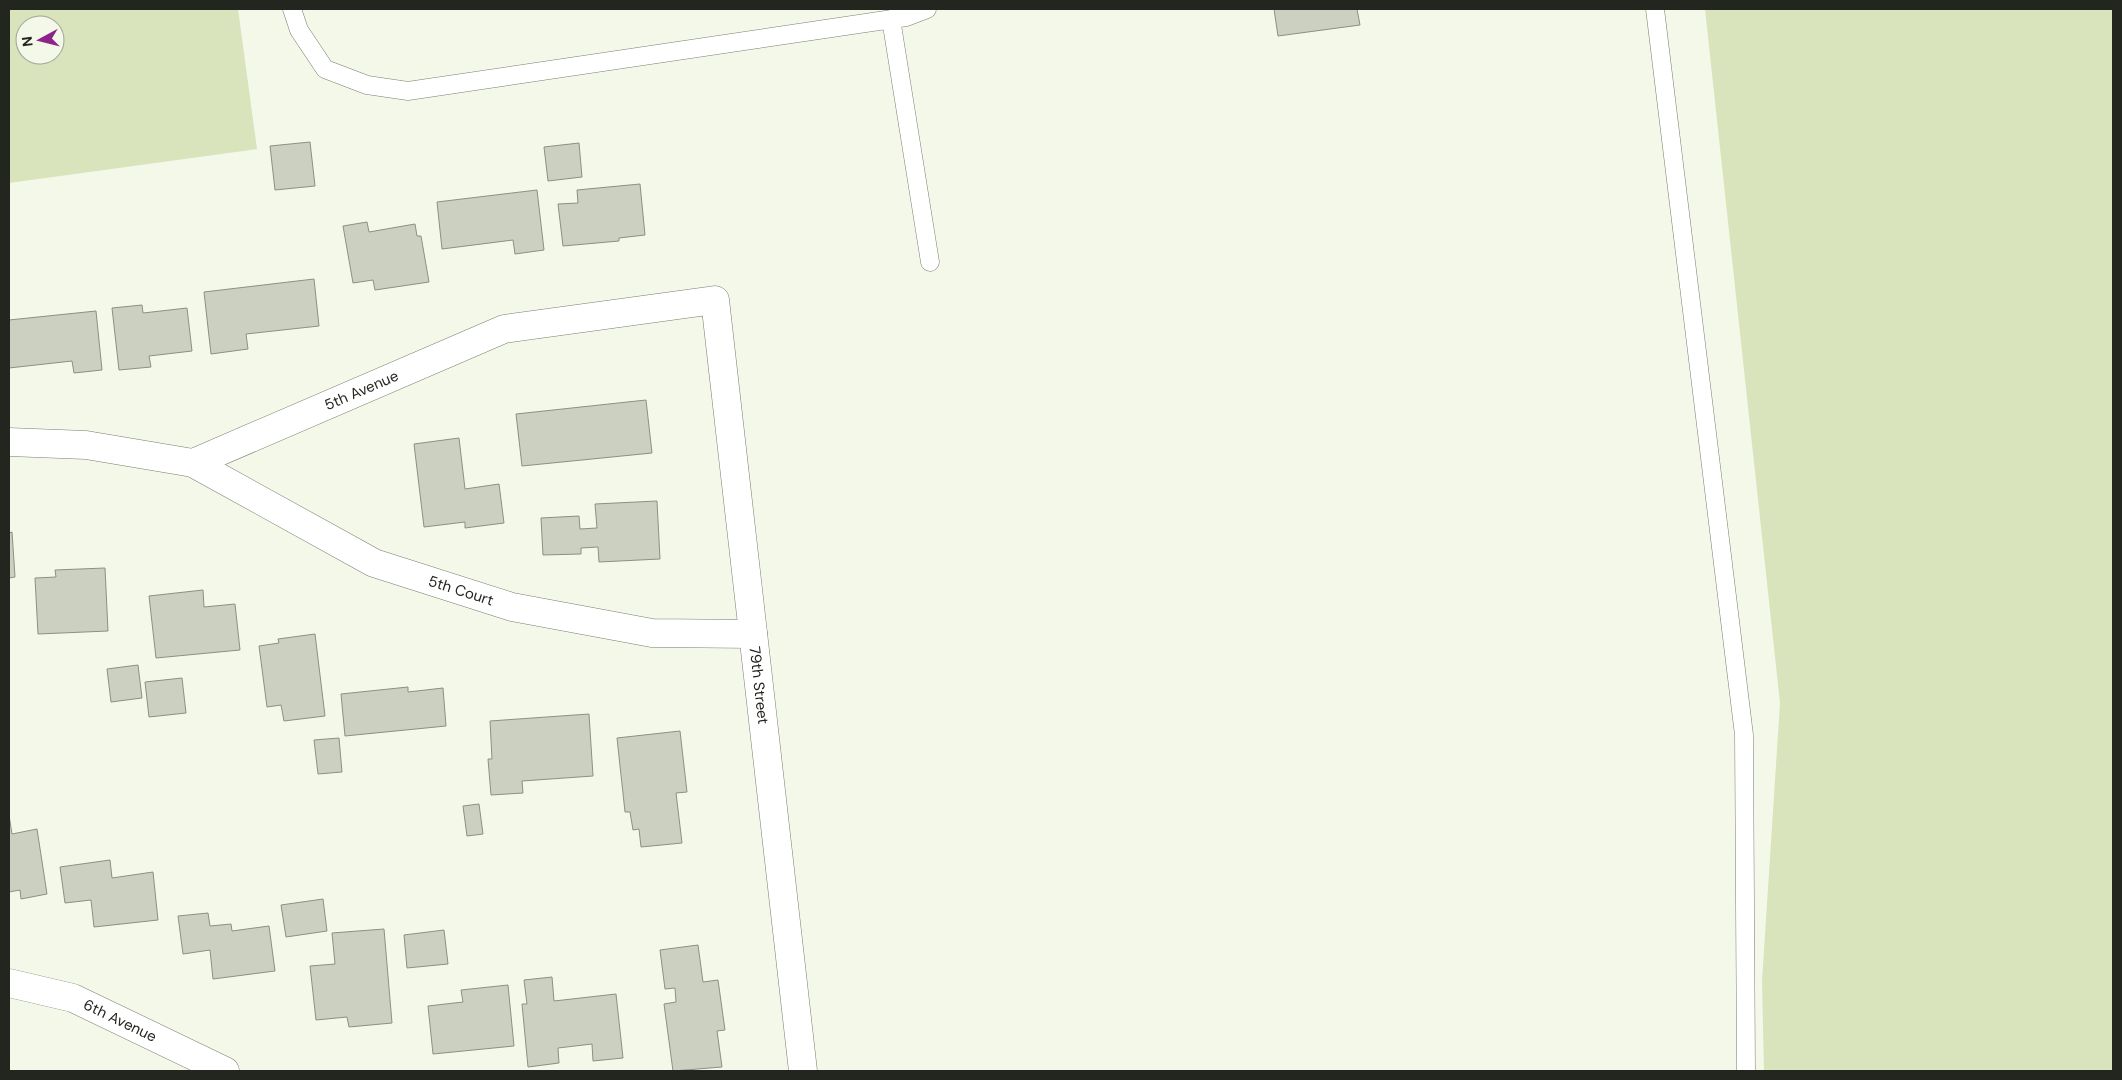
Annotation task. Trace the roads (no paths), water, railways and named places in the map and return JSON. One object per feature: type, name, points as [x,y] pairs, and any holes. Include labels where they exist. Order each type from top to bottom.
[{"type":"street","name":"5th Avenue","points":[[193,463],[504,329],[715,300]]},
{"type":"street","name":"79th Street","points":[[715,300],[803,1071]]},
{"type":"street","points":[[9,442],[86,446],[193,463]]},
{"type":"street","name":"5th Court","points":[[193,463],[374,563],[512,607],[652,633],[753,634]]},
{"type":"street","name":"6th Avenue","points":[[9,984],[74,998],[225,1071]]},
{"type":"lane","points":[[292,9],[299,30],[325,69],[367,86],[408,91],[906,17],[927,9]]},
{"type":"lane","points":[[1655,9],[1744,735],[1746,1071]]},
{"type":"lane","points":[[891,19],[930,262]]}]
